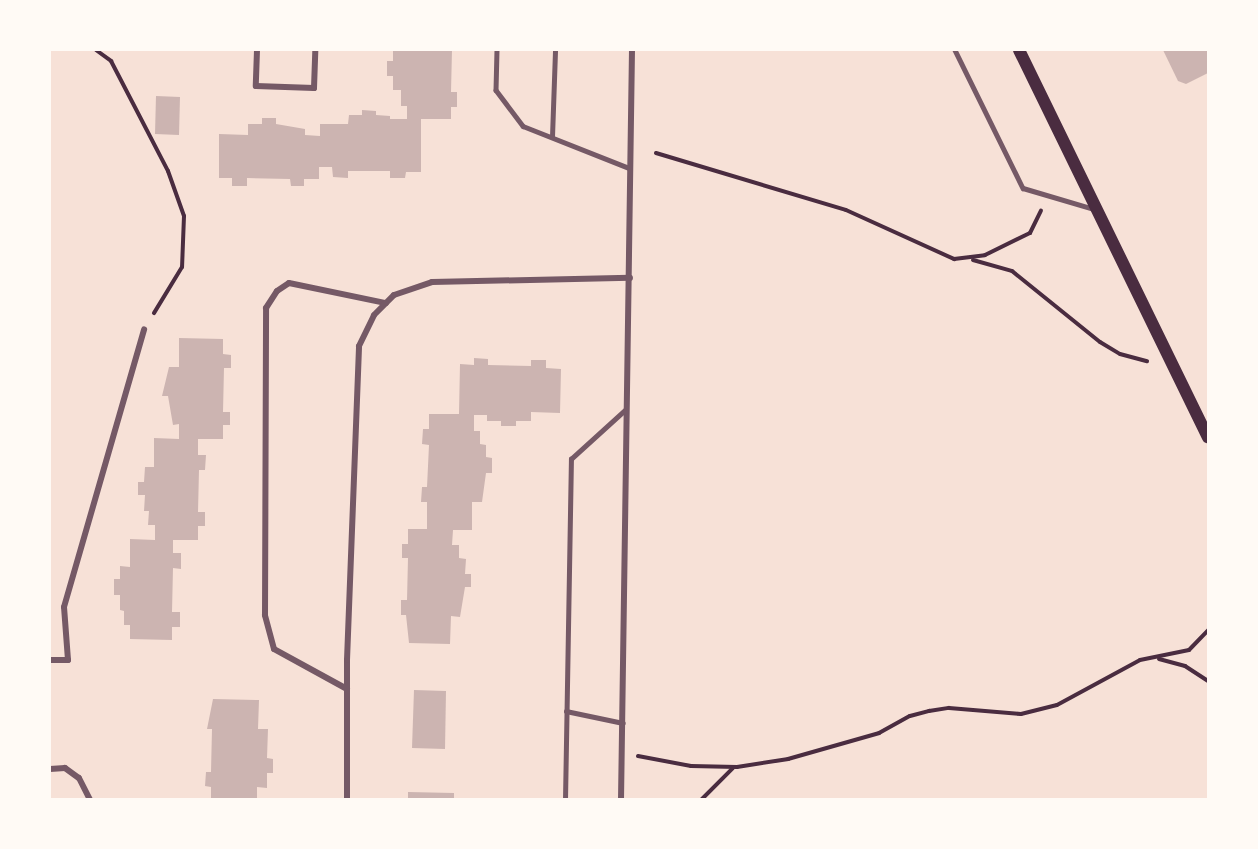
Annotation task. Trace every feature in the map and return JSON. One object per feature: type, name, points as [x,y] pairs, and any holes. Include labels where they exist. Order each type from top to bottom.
[{"type":"main road","points":[[1019,50],[1209,437]]},
{"type":"street","points":[[257,50],[256,86],[314,88],[315,50]]},
{"type":"street","points":[[621,800],[632,50]]},
{"type":"street","points":[[347,800],[347,689],[359,346],[374,315],[394,295],[432,282],[630,278]]},
{"type":"street","points":[[347,689],[274,649],[265,615],[266,308],[277,291],[290,283],[386,303]]},
{"type":"street","points":[[50,660],[68,660],[64,607],[144,329]]},
{"type":"street","points":[[50,768],[65,768],[79,778],[90,800]]},
{"type":"lane","points":[[497,50],[496,90],[523,126],[629,168]]},
{"type":"lane","points":[[552,138],[555,50]]},
{"type":"lane","points":[[955,50],[1023,188],[1098,210]]},
{"type":"lane","points":[[565,800],[571,459],[628,407]]},
{"type":"lane","points":[[566,711],[623,723]]},
{"type":"path","points":[[96,50],[111,61],[168,171],[183,216],[182,267],[144,329]]},
{"type":"path","points":[[656,153],[846,210],[940,254],[1012,271],[1072,322],[1120,354],[1150,361],[1168,354]]},
{"type":"path","points":[[969,260],[1030,233],[1045,195]]},
{"type":"path","points":[[622,757],[734,767],[788,759],[879,733],[910,716],[929,711],[949,708],[1021,714],[1057,705],[1140,660],[1189,650],[1209,630]]},
{"type":"path","points":[[1155,658],[1185,666],[1209,681]]},
{"type":"path","points":[[701,800],[734,767]]},
{"type":"building","points":[[393,50],[452,50],[451,92],[457,92],[457,107],[451,107],[451,119],[421,119],[421,172],[406,172],[405,178],[390,178],[390,171],[348,171],[348,178],[333,177],[332,167],[319,167],[319,179],[304,179],[304,186],[291,186],[290,179],[247,178],[247,186],[232,186],[232,178],[219,178],[219,134],[248,135],[248,124],[262,124],[262,118],[276,118],[276,124],[305,129],[305,135],[320,136],[320,124],[348,124],[349,115],[362,115],[362,110],[376,111],[376,115],[390,116],[390,119],[407,119],[407,106],[401,106],[401,90],[393,90],[393,76],[387,76],[387,61],[393,61]]},
{"type":"building","points":[[1163,50],[1208,50],[1208,73],[1186,84],[1178,81]]},
{"type":"building","points":[[156,96],[180,97],[179,135],[155,134]]},
{"type":"building","points":[[179,338],[223,339],[223,354],[231,355],[231,368],[224,368],[223,412],[230,412],[230,425],[223,425],[223,439],[198,439],[198,455],[206,455],[205,470],[199,470],[198,512],[205,512],[205,526],[198,526],[198,540],[173,540],[173,553],[181,553],[181,569],[173,568],[172,612],[180,612],[180,627],[172,627],[172,640],[130,639],[130,625],[124,625],[124,611],[120,610],[120,595],[114,595],[114,579],[120,579],[120,566],[130,567],[130,539],[155,540],[155,525],[148,525],[149,511],[144,511],[145,495],[138,495],[138,482],[144,482],[145,467],[154,467],[154,438],[179,439],[179,424],[173,425],[168,396],[162,396],[169,367],[179,367]]},
{"type":"building","points":[[474,358],[488,359],[488,365],[531,366],[531,360],[546,360],[546,368],[561,369],[560,413],[531,412],[531,421],[516,421],[516,426],[501,426],[501,421],[487,421],[487,415],[474,415],[474,431],[480,431],[480,444],[486,445],[486,457],[492,458],[492,473],[486,473],[482,502],[472,502],[472,530],[453,530],[452,545],[459,545],[459,558],[466,559],[465,574],[471,574],[471,587],[465,587],[460,617],[451,616],[450,644],[409,643],[406,615],[401,615],[401,600],[407,600],[408,558],[402,558],[402,544],[408,544],[408,529],[427,529],[427,502],[421,502],[422,487],[427,487],[429,445],[422,444],[423,429],[429,429],[429,414],[459,414],[460,364],[474,365]]},
{"type":"building","points":[[414,690],[446,691],[445,749],[412,748]]},
{"type":"building","points":[[213,699],[259,700],[258,729],[268,729],[267,758],[273,759],[273,773],[267,773],[267,788],[257,787],[257,800],[211,800],[211,787],[205,786],[206,772],[211,772],[212,729],[207,729]]},
{"type":"building","points":[[408,792],[454,793],[454,800],[408,800]]}]
